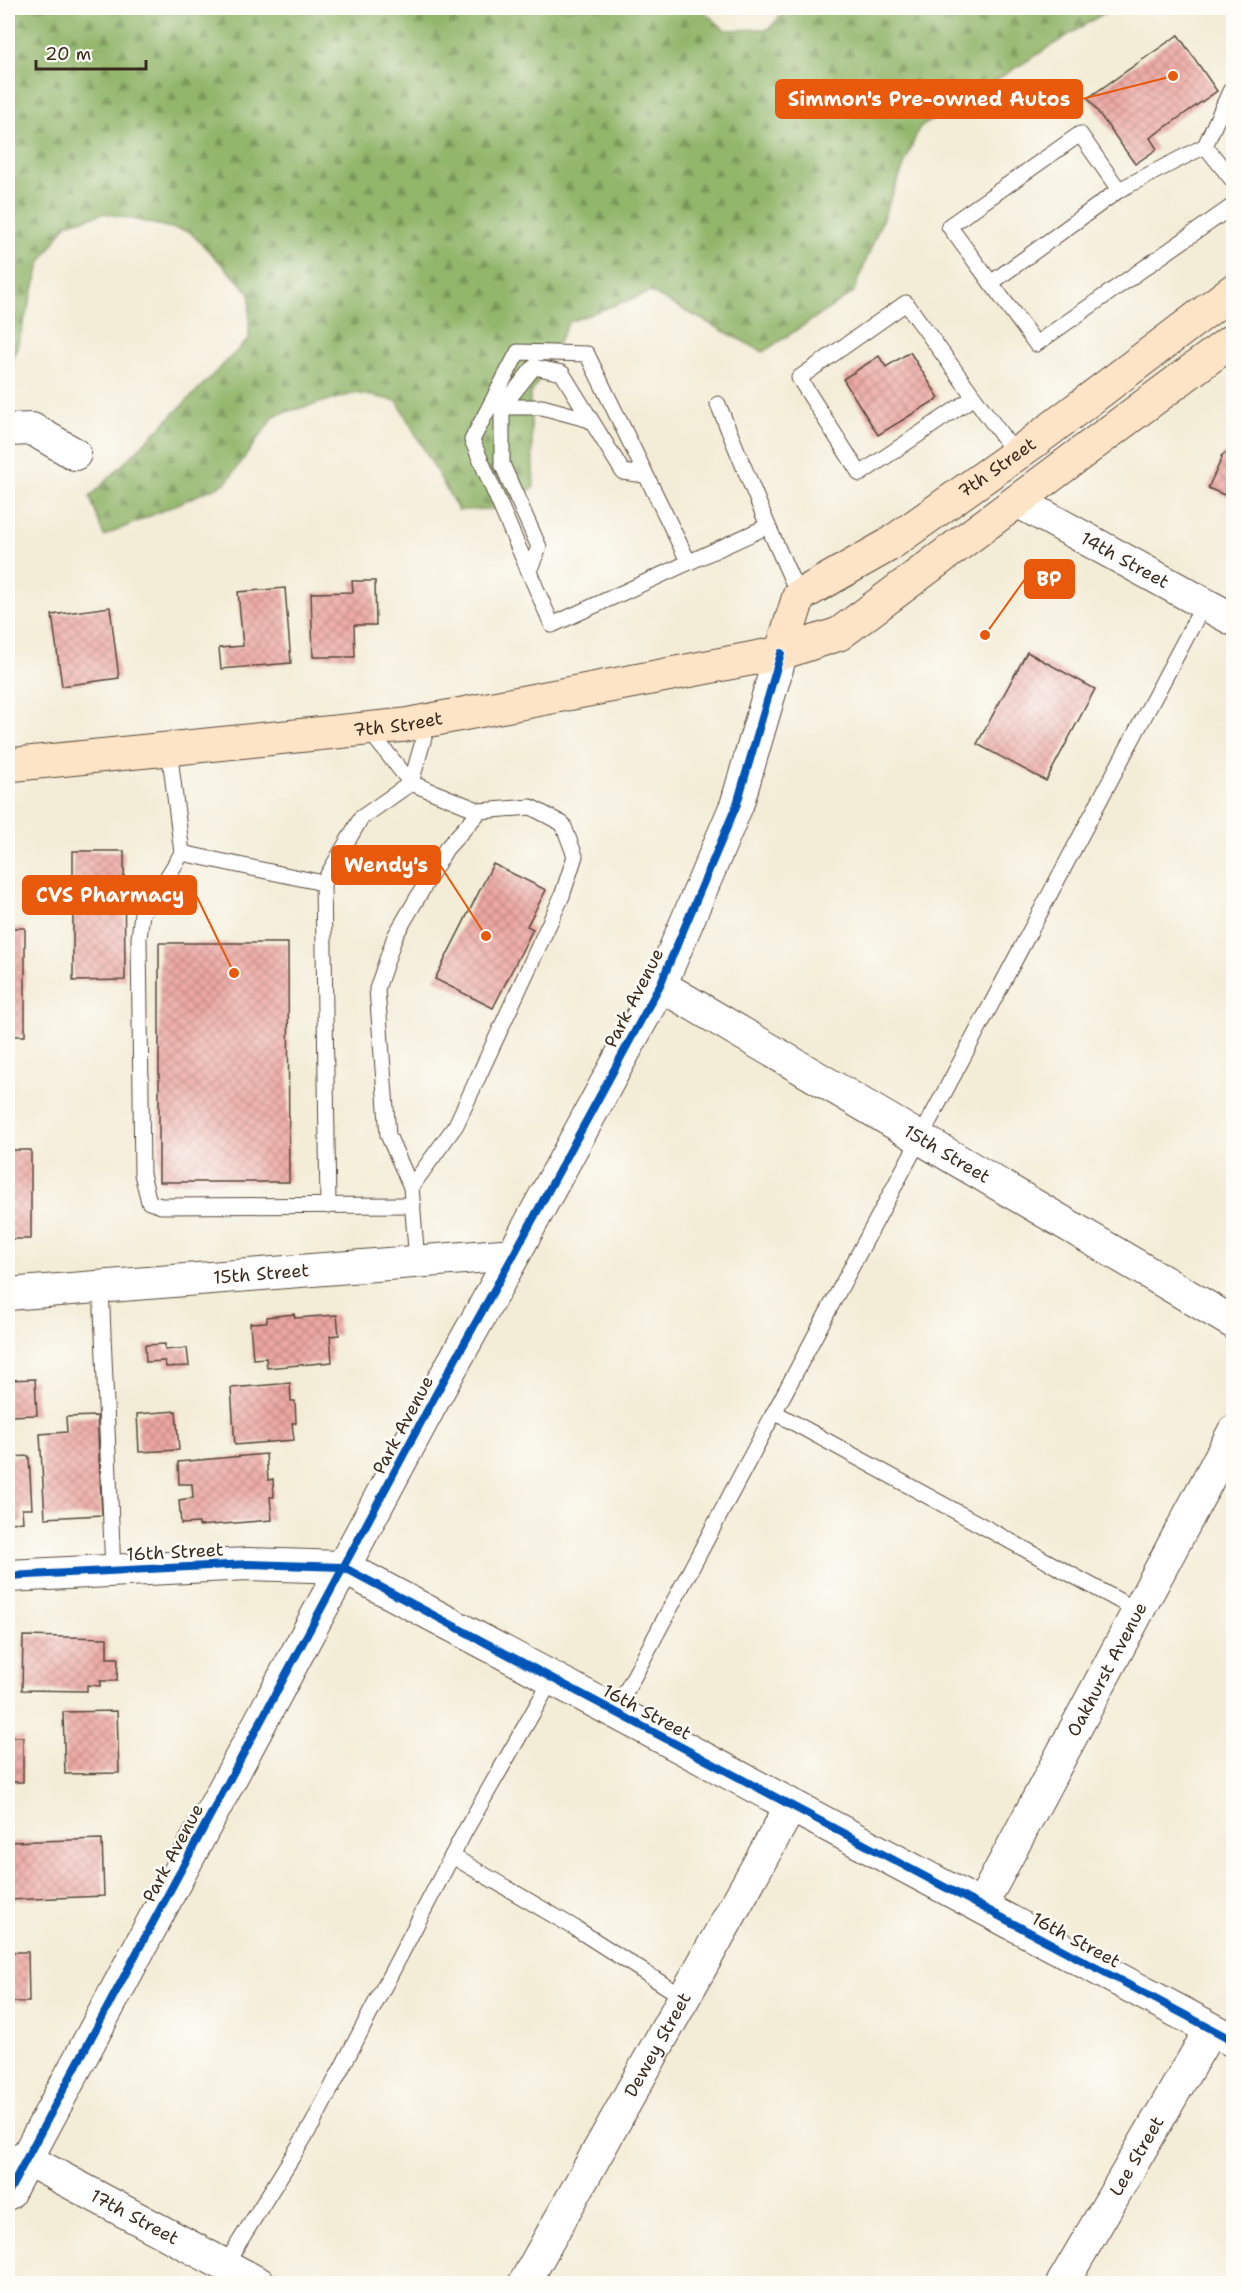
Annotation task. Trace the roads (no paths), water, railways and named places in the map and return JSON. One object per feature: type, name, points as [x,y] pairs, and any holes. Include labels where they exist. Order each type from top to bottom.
[{"type":"main road","name":"7th Street","points":[[799,596],[886,546],[1016,455],[1233,290]]},
{"type":"main road","name":"7th Street","points":[[8,765],[429,720],[781,653],[839,634],[1233,339]]},
{"type":"main road","points":[[781,653],[799,596]]},
{"type":"street","points":[[8,430],[32,429],[75,454]]},
{"type":"street","name":"14th Street","points":[[1017,501],[1233,620]]},
{"type":"street","name":"Park Avenue","points":[[8,2193],[14,2163],[343,1567],[660,985],[738,804],[781,653]]},
{"type":"street","name":"15th Street","points":[[660,985],[1233,1323]]},
{"type":"street","name":"15th Street","points":[[8,1294],[514,1254]]},
{"type":"street","name":"Oakhurst Avenue","points":[[981,1906],[1233,1431]]},
{"type":"street","name":"16th Street","points":[[8,1576],[248,1564],[343,1567],[1222,2035]]},
{"type":"street","name":"Dewey Street","points":[[524,2283],[791,1806]]},
{"type":"street","name":"Lee Street","points":[[1062,2283],[1222,2035]]},
{"type":"street","name":"17th Street","points":[[14,2163],[260,2283]]},
{"type":"lane","points":[[991,283],[1119,190],[1205,146],[1233,88]]},
{"type":"lane","points":[[1119,190],[1080,134],[949,226],[1036,344],[1233,205]]},
{"type":"lane","points":[[1205,146],[1233,182]]},
{"type":"lane","points":[[974,397],[860,474],[799,378],[906,303],[1016,455]]},
{"type":"lane","points":[[688,561],[644,475],[587,354],[518,352],[472,441],[552,625],[768,526]]},
{"type":"lane","points":[[529,571],[539,547],[502,464],[502,407],[534,367],[562,373],[623,472],[644,475]]},
{"type":"lane","points":[[718,404],[799,596]]},
{"type":"lane","points":[[502,407],[542,407],[590,420]]},
{"type":"lane","points":[[615,1712],[1204,604]]},
{"type":"lane","points":[[328,1206],[323,883],[361,818],[411,783],[429,720]]},
{"type":"lane","points":[[367,728],[411,783],[480,812],[531,807],[563,824],[575,856],[562,896],[456,1125],[411,1186]]},
{"type":"lane","points":[[169,749],[182,853],[160,890],[142,913],[139,938],[142,1174],[149,1202],[161,1206],[413,1205]]},
{"type":"lane","points":[[417,1262],[411,1186],[388,1135],[377,989],[395,936],[446,849],[480,812]]},
{"type":"lane","points":[[182,853],[323,883]]},
{"type":"lane","points":[[101,1286],[113,1571]]},
{"type":"lane","points":[[774,1412],[1137,1611]]},
{"type":"lane","points":[[225,2265],[312,2125],[453,1856],[552,1679]]},
{"type":"lane","points":[[453,1856],[575,1928],[684,1997]]},
{"type":"place","name":"Simmon's Pre-owned Autos","points":[[1173,76]]},
{"type":"place","name":"BP","points":[[985,635]]},
{"type":"place","name":"Wendy's","points":[[486,936]]},
{"type":"place","name":"CVS Pharmacy","points":[[234,973]]}]
